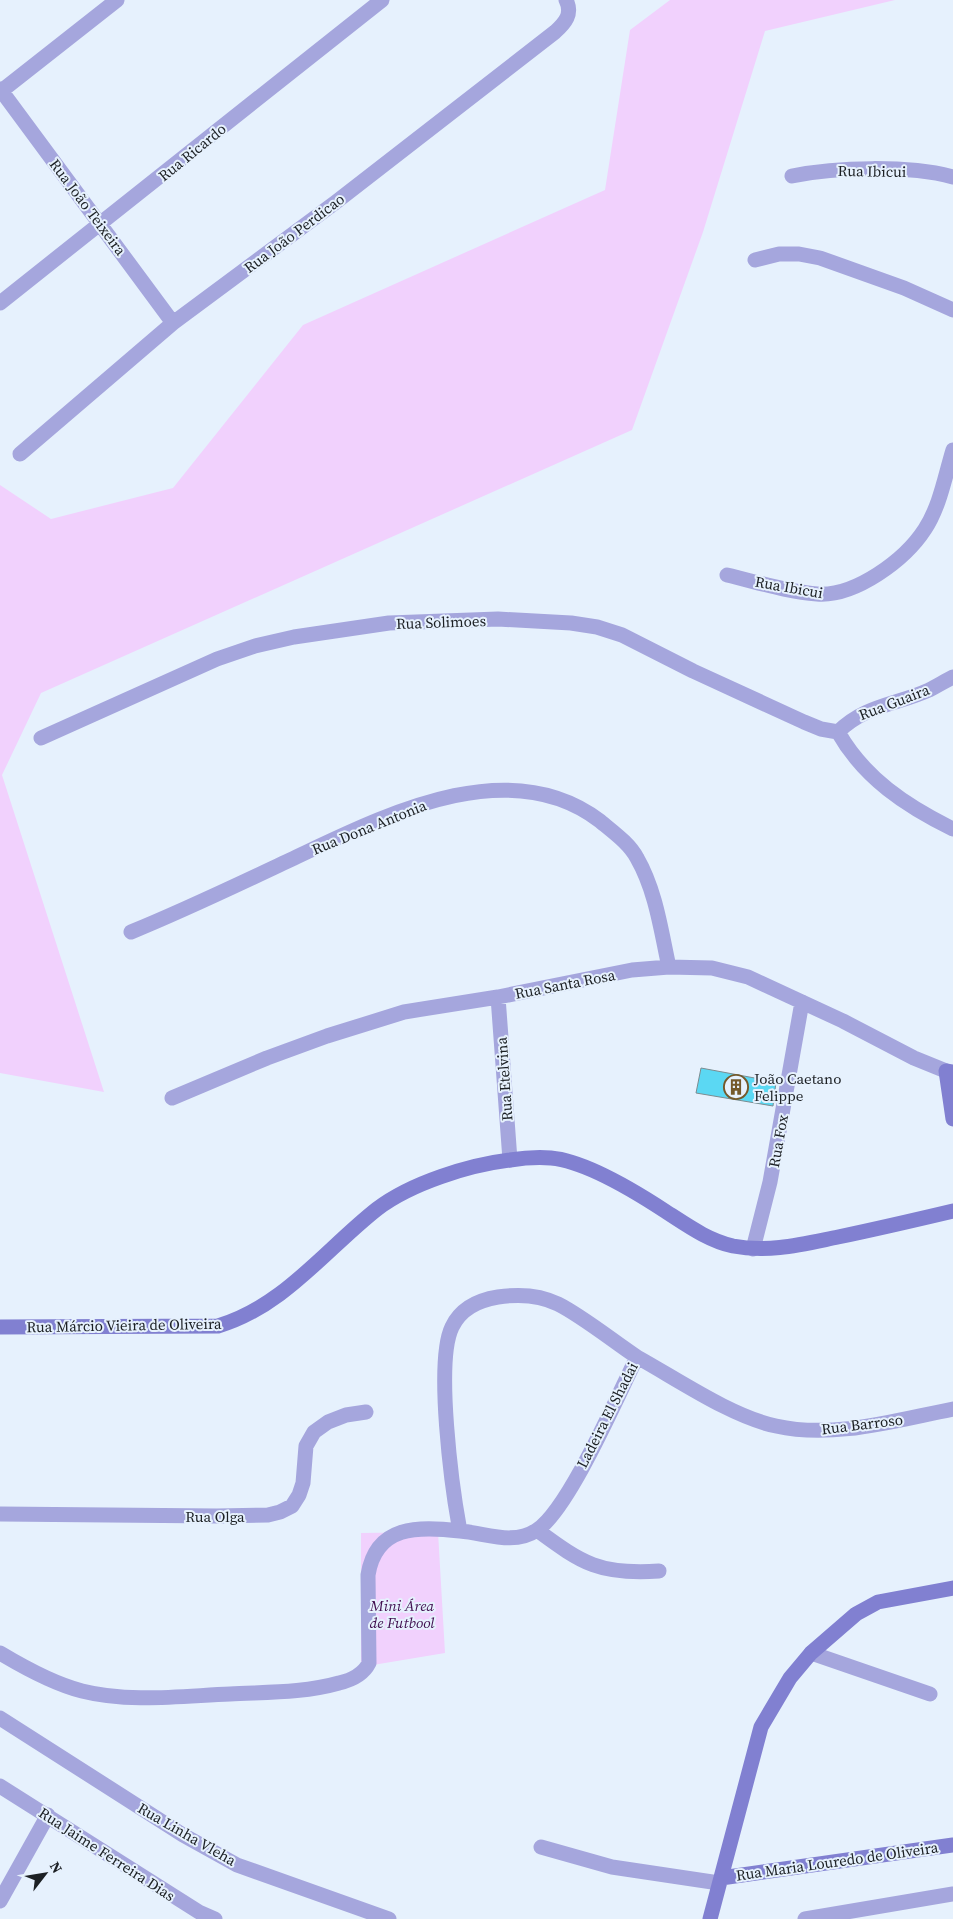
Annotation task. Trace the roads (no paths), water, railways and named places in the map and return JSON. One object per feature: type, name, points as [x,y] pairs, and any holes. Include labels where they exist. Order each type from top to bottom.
[{"type":"main road","points":[[949,1072],[953,1119]]},
{"type":"main road","name":"Rua Márcio Vieira de Oliveira","points":[[0,1327],[218,1326],[235,1321],[270,1302],[380,1207],[409,1190],[442,1177],[510,1160],[552,1158],[585,1167],[656,1205],[703,1236],[753,1250],[791,1246],[953,1211]]},
{"type":"main road","points":[[710,1919],[761,1728],[777,1698],[810,1653],[856,1614],[878,1602],[953,1588]]},
{"type":"main road","name":"Rua Maria Louredo de Oliveira","points":[[720,1880],[953,1845]]},
{"type":"street","points":[[0,91],[117,0]]},
{"type":"street","name":"Rua Ricardo","points":[[0,303],[101,225],[382,0]]},
{"type":"street","name":"Rua João Perdicao","points":[[20,454],[173,323],[336,202],[563,25],[567,8]]},
{"type":"street","name":"Rua João Teixeira","points":[[0,91],[173,323]]},
{"type":"street","name":"Rua Ibicui","points":[[792,176],[857,168],[911,171],[953,177]]},
{"type":"street","points":[[754,260],[779,254],[799,254],[820,258],[904,288],[953,310]]},
{"type":"street","name":"Rua Ibicui","points":[[727,575],[817,594],[847,590],[863,583],[912,546],[925,529],[935,509],[953,450]]},
{"type":"street","name":"Rua Solimoes","points":[[41,738],[217,660],[255,646],[294,637],[389,624],[498,619],[571,623],[597,627],[622,635],[693,671],[804,722],[821,729],[838,732]]},
{"type":"street","name":"Rua Guaira","points":[[838,732],[849,720],[863,712],[928,690],[953,677]]},
{"type":"street","points":[[838,732],[850,752],[877,782],[931,818],[953,829]]},
{"type":"street","name":"Rua Dona Antonia","points":[[131,932],[167,918],[359,828],[408,808],[441,798],[479,792],[521,790],[563,801],[592,815],[617,835],[637,857],[650,885],[669,967]]},
{"type":"street","name":"Rua Santa Rosa","points":[[172,1098],[267,1058],[327,1036],[404,1012],[498,997],[632,970],[669,967],[712,968],[748,977],[914,1058],[949,1072]]},
{"type":"street","name":"Rua Etelvina","points":[[498,997],[510,1160]]},
{"type":"street","name":"Rua Fox","points":[[753,1250],[770,1182],[802,1002]]},
{"type":"street","name":"Ladeira El Shadai","points":[[510,1295],[533,1296],[558,1303],[637,1357],[570,1488],[550,1519],[537,1530],[520,1537],[501,1538],[460,1531],[454,1490],[444,1376],[445,1350],[453,1326],[468,1307],[494,1298],[510,1295]]},
{"type":"street","name":"Rua Barroso","points":[[637,1357],[737,1412],[776,1426],[814,1430],[853,1428],[953,1409]]},
{"type":"street","name":"Rua Olga","points":[[0,1514],[226,1516],[268,1515],[280,1512],[292,1506],[299,1496],[303,1483],[306,1446],[314,1432],[328,1422],[346,1415],[366,1412]]},
{"type":"street","points":[[0,1653],[20,1665],[82,1691],[119,1697],[287,1691],[339,1684],[360,1674],[369,1663],[368,1575],[370,1560],[376,1548],[385,1539],[397,1533],[410,1530],[460,1531]]},
{"type":"street","points":[[537,1530],[579,1559],[608,1571],[635,1573],[659,1571]]},
{"type":"street","points":[[810,1653],[930,1694]]},
{"type":"street","name":"Rua Linha Vleha","points":[[0,1718],[183,1835],[238,1864],[291,1886],[389,1919]]},
{"type":"street","name":"Rua Jaime Ferreira Dias","points":[[0,1786],[197,1916],[215,1919]]},
{"type":"street","points":[[0,1901],[48,1816]]},
{"type":"street","points":[[541,1847],[612,1867],[720,1880]]},
{"type":"street","points":[[805,1919],[953,1894]]},
{"type":"place","name":"João Caetano Felippe","points":[[736,1087]]},
{"type":"park label","name":"Mini Área de Futbool","points":[[402,1614]]}]
